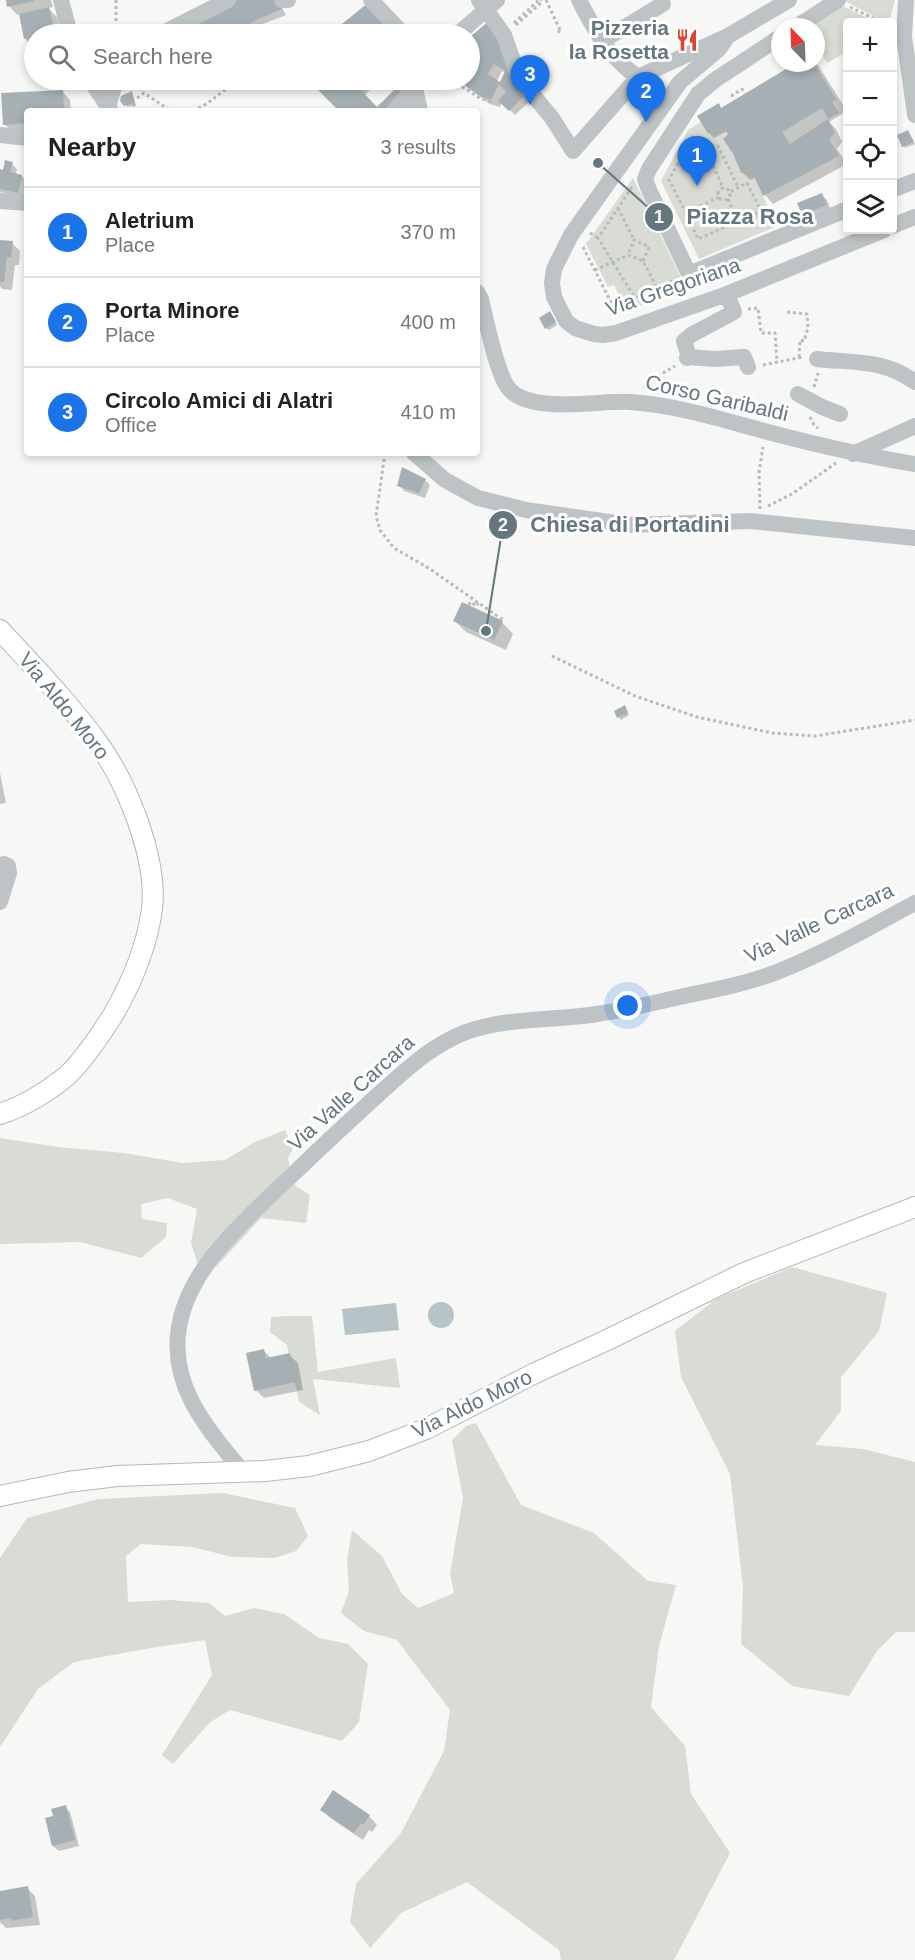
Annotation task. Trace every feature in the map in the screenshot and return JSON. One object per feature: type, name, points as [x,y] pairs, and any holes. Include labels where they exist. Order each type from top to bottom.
[{"type":"main road","name":"Via Aldo Moro","points":[[0,630],[70,708],[100,746],[124,786],[142,833],[150,872],[152,907],[144,946],[128,989],[98,1039],[64,1078],[14,1109],[0,1114]]},
{"type":"main road","name":"Via Aldo Moro","points":[[0,1496],[68,1482],[117,1476],[243,1472],[309,1466],[369,1451],[426,1429],[535,1373],[744,1273],[915,1207]]},
{"type":"street","points":[[62,0],[68,24]]},
{"type":"street","points":[[180,24],[228,0]]},
{"type":"street","points":[[282,0],[288,0]]},
{"type":"street","points":[[371,0],[394,24]]},
{"type":"street","points":[[579,0],[602,41],[628,70],[638,77]]},
{"type":"street","points":[[468,24],[488,3],[509,28],[519,78],[552,118],[573,151],[638,77],[728,36],[789,0]]},
{"type":"street","points":[[810,18],[838,0]]},
{"type":"street","points":[[906,0],[904,36],[915,115]]},
{"type":"street","points":[[602,41],[663,4]]},
{"type":"street","name":"Via Gregoriana","points":[[728,36],[718,50],[689,73],[674,90],[571,235],[554,269],[552,283],[554,297],[566,321],[575,328],[603,335],[616,333],[727,294],[874,234]]},
{"type":"street","points":[[771,44],[715,80],[698,94],[649,169],[645,179],[649,190],[688,274],[843,210]]},
{"type":"street","points":[[97,90],[108,108]]},
{"type":"street","points":[[109,108],[114,90]]},
{"type":"street","points":[[397,108],[413,90]]},
{"type":"street","points":[[418,90],[420,108]]},
{"type":"street","points":[[0,135],[24,138]]},
{"type":"street","points":[[897,188],[915,181]]},
{"type":"street","points":[[0,201],[24,203]]},
{"type":"street","points":[[897,224],[915,217]]},
{"type":"street","points":[[727,294],[734,312],[691,334],[684,341],[688,357],[714,359],[744,357],[748,367]]},
{"type":"street","name":"Corso Garibaldi","points":[[480,297],[501,373],[510,390],[527,400],[562,405],[630,402],[698,413],[846,457],[915,464]]},
{"type":"street","points":[[817,359],[882,365],[915,378]]},
{"type":"street","points":[[798,394],[840,414]]},
{"type":"street","points":[[846,457],[915,426]]},
{"type":"street","points":[[417,456],[445,480],[478,498],[526,510],[630,525],[756,513],[915,538]]},
{"type":"street","points":[[0,865],[8,866],[9,873],[0,902]]},
{"type":"street","name":"Via Valle Carcara","points":[[243,1472],[206,1427],[188,1396],[179,1366],[178,1329],[183,1309],[193,1286],[212,1257],[344,1126],[418,1059],[441,1043],[492,1025],[549,1017],[596,1015],[740,984],[778,971],[845,940],[915,903]]},
{"type":"path","points":[[116,0],[116,24]]},
{"type":"path","points":[[509,28],[542,2],[540,0]]},
{"type":"path","points":[[509,28],[540,0]]},
{"type":"path","points":[[546,0],[561,32],[557,31]]},
{"type":"path","points":[[838,0],[873,18]]},
{"type":"path","points":[[731,96],[742,88],[745,93]]},
{"type":"path","points":[[199,108],[225,90]]},
{"type":"path","points":[[466,90],[478,98],[491,102]]},
{"type":"path","points":[[137,98],[144,93],[166,108]]},
{"type":"path","points":[[133,104],[136,108]]},
{"type":"path","points":[[730,192],[723,188],[701,138],[692,137],[669,180],[698,239],[738,222],[761,212],[747,183],[730,192],[728,199],[738,222]]},
{"type":"path","points":[[705,146],[718,146],[738,187]]},
{"type":"path","points":[[598,238],[633,185]]},
{"type":"path","points":[[719,197],[719,191],[723,188]]},
{"type":"path","points":[[686,213],[719,197]]},
{"type":"path","points":[[719,197],[723,200],[728,199]]},
{"type":"path","points":[[618,208],[634,240],[649,247],[643,261]]},
{"type":"path","points":[[590,233],[598,238],[633,296],[657,288],[643,261],[628,255]]},
{"type":"path","points":[[595,270],[628,255],[634,240]]},
{"type":"path","points":[[590,260],[610,299]]},
{"type":"path","points":[[757,308],[761,333],[775,333],[777,363]]},
{"type":"path","points":[[787,312],[807,314],[808,331],[804,341],[800,340],[799,357]]},
{"type":"path","points":[[643,389],[658,376],[688,357]]},
{"type":"path","points":[[748,367],[777,363],[790,358]]},
{"type":"path","points":[[756,513],[763,445]]},
{"type":"path","points":[[385,456],[376,516],[381,530],[394,548],[504,620]]},
{"type":"path","points":[[776,502],[792,494],[846,457]]},
{"type":"path","points":[[469,605],[470,602],[477,606],[478,603]]},
{"type":"path","points":[[552,656],[635,696],[697,717],[772,733],[815,736],[915,720]]},
{"type":"shaded area","points":[[843,0],[895,0],[890,18],[877,18]]},
{"type":"shaded area","points":[[835,2],[867,18],[843,18],[843,54],[827,63],[825,59],[825,18],[810,18]]},
{"type":"shaded area","points":[[701,122],[708,134],[722,126],[728,134],[723,139],[733,154],[740,172],[750,168],[777,226],[699,259],[661,181],[688,130]]},
{"type":"shaded area","points":[[633,178],[686,288],[627,311],[614,285],[608,287],[586,244]]},
{"type":"shaded area","points":[[285,1130],[293,1148],[288,1158],[293,1184],[310,1195],[306,1223],[261,1218],[216,1267],[199,1268],[191,1243],[197,1209],[168,1198],[141,1204],[142,1219],[167,1223],[166,1237],[141,1258],[80,1242],[0,1244],[0,1138],[58,1147],[124,1153],[183,1163],[225,1160],[253,1143]]},
{"type":"shaded area","points":[[792,1267],[887,1293],[879,1331],[841,1377],[841,1411],[815,1445],[863,1449],[915,1462],[915,1632],[896,1632],[877,1651],[849,1696],[792,1686],[741,1644],[743,1587],[730,1474],[681,1377],[675,1331],[716,1299]]},
{"type":"shaded area","points":[[441,1302],[450,1306],[454,1315],[450,1324],[441,1328],[432,1324],[428,1315],[432,1306]]},
{"type":"shaded area","points":[[396,1303],[399,1330],[345,1335],[342,1309]]},
{"type":"shaded area","points":[[312,1316],[318,1372],[396,1358],[400,1388],[313,1379],[320,1415],[299,1402],[287,1345],[270,1332],[271,1317]]},
{"type":"shaded area","points":[[476,1423],[521,1505],[594,1533],[648,1581],[676,1585],[659,1646],[651,1707],[685,1746],[691,1794],[730,1853],[674,1960],[561,1960],[559,1950],[467,1882],[401,1913],[370,1948],[350,1922],[356,1884],[401,1833],[444,1751],[450,1710],[397,1640],[364,1631],[341,1613],[349,1591],[347,1560],[352,1530],[382,1556],[402,1594],[418,1608],[454,1593],[450,1574],[463,1498],[452,1440],[466,1426]]},
{"type":"shaded area","points":[[223,1493],[295,1508],[308,1536],[296,1551],[275,1558],[232,1557],[193,1547],[141,1544],[126,1556],[128,1602],[170,1600],[209,1603],[225,1616],[254,1608],[284,1614],[319,1638],[348,1644],[368,1664],[359,1722],[342,1741],[230,1710],[209,1723],[173,1764],[162,1755],[212,1675],[205,1640],[74,1662],[38,1689],[0,1747],[0,1558],[27,1518],[98,1499]]},
{"type":"building","points":[[6,0],[34,0],[35,1],[7,7]]},
{"type":"building","points":[[232,0],[277,0],[282,9],[249,24],[189,24]]},
{"type":"building","points":[[369,2],[390,24],[342,24]]},
{"type":"building","points":[[49,7],[53,24],[24,24],[24,39],[19,14]]},
{"type":"building","points":[[490,20],[528,93],[509,111],[498,101],[506,92],[499,84],[491,100],[472,90],[480,90],[480,28]],"holes":[[[494,64],[505,71],[500,82],[488,74]]]},
{"type":"building","points":[[781,72],[820,72],[837,100],[832,102],[839,113],[828,119],[835,133],[829,139],[839,156],[763,196],[750,168],[741,173],[733,154],[723,139],[728,134],[722,126],[708,134],[697,116],[719,103],[721,108]],"holes":[[[822,108],[828,119],[790,144],[782,132]]]},
{"type":"building","points":[[63,90],[64,108],[24,108],[24,123],[3,125],[1,93]]},
{"type":"building","points":[[318,90],[361,90],[377,107],[394,90],[410,90],[394,108],[336,108]]},
{"type":"building","points":[[132,91],[135,103],[124,106],[120,101],[121,96]]},
{"type":"building","points":[[908,130],[914,142],[902,147],[897,135]]},
{"type":"building","points":[[5,160],[13,162],[10,172],[22,175],[18,193],[0,189],[0,169],[3,170]]},
{"type":"building","points":[[822,193],[827,205],[802,215],[797,203]]},
{"type":"building","points":[[0,240],[13,241],[11,258],[7,257],[4,282],[0,282]]},
{"type":"building","points":[[550,311],[556,322],[545,329],[539,318]]},
{"type":"building","points":[[402,467],[426,479],[419,493],[397,486]]},
{"type":"building","points":[[462,602],[503,621],[494,640],[453,621]]},
{"type":"building","points":[[625,705],[628,713],[617,718],[614,711]]},
{"type":"building","points":[[264,1349],[266,1358],[290,1353],[296,1382],[254,1391],[246,1353]]},
{"type":"building","points":[[333,1790],[370,1815],[354,1833],[320,1810]]},
{"type":"building","points":[[66,1805],[75,1840],[52,1846],[45,1818],[53,1816],[51,1809]]},
{"type":"building","points":[[28,1886],[33,1917],[11,1921],[11,1918],[0,1920],[0,1891]]},
{"type":"place","name":"Pizzeria la Rosetta","points":[[687,40]]},
{"type":"place","name":"Circolo Amici di Alatri","points":[[530,105]]},
{"type":"place","name":"Porta Minore","points":[[646,122]]},
{"type":"place","name":"Piazza Rosa","points":[[598,163]]},
{"type":"place","name":"Aletrium","points":[[697,186]]},
{"type":"place","name":"Chiesa di Portadini","points":[[486,631]]}]
